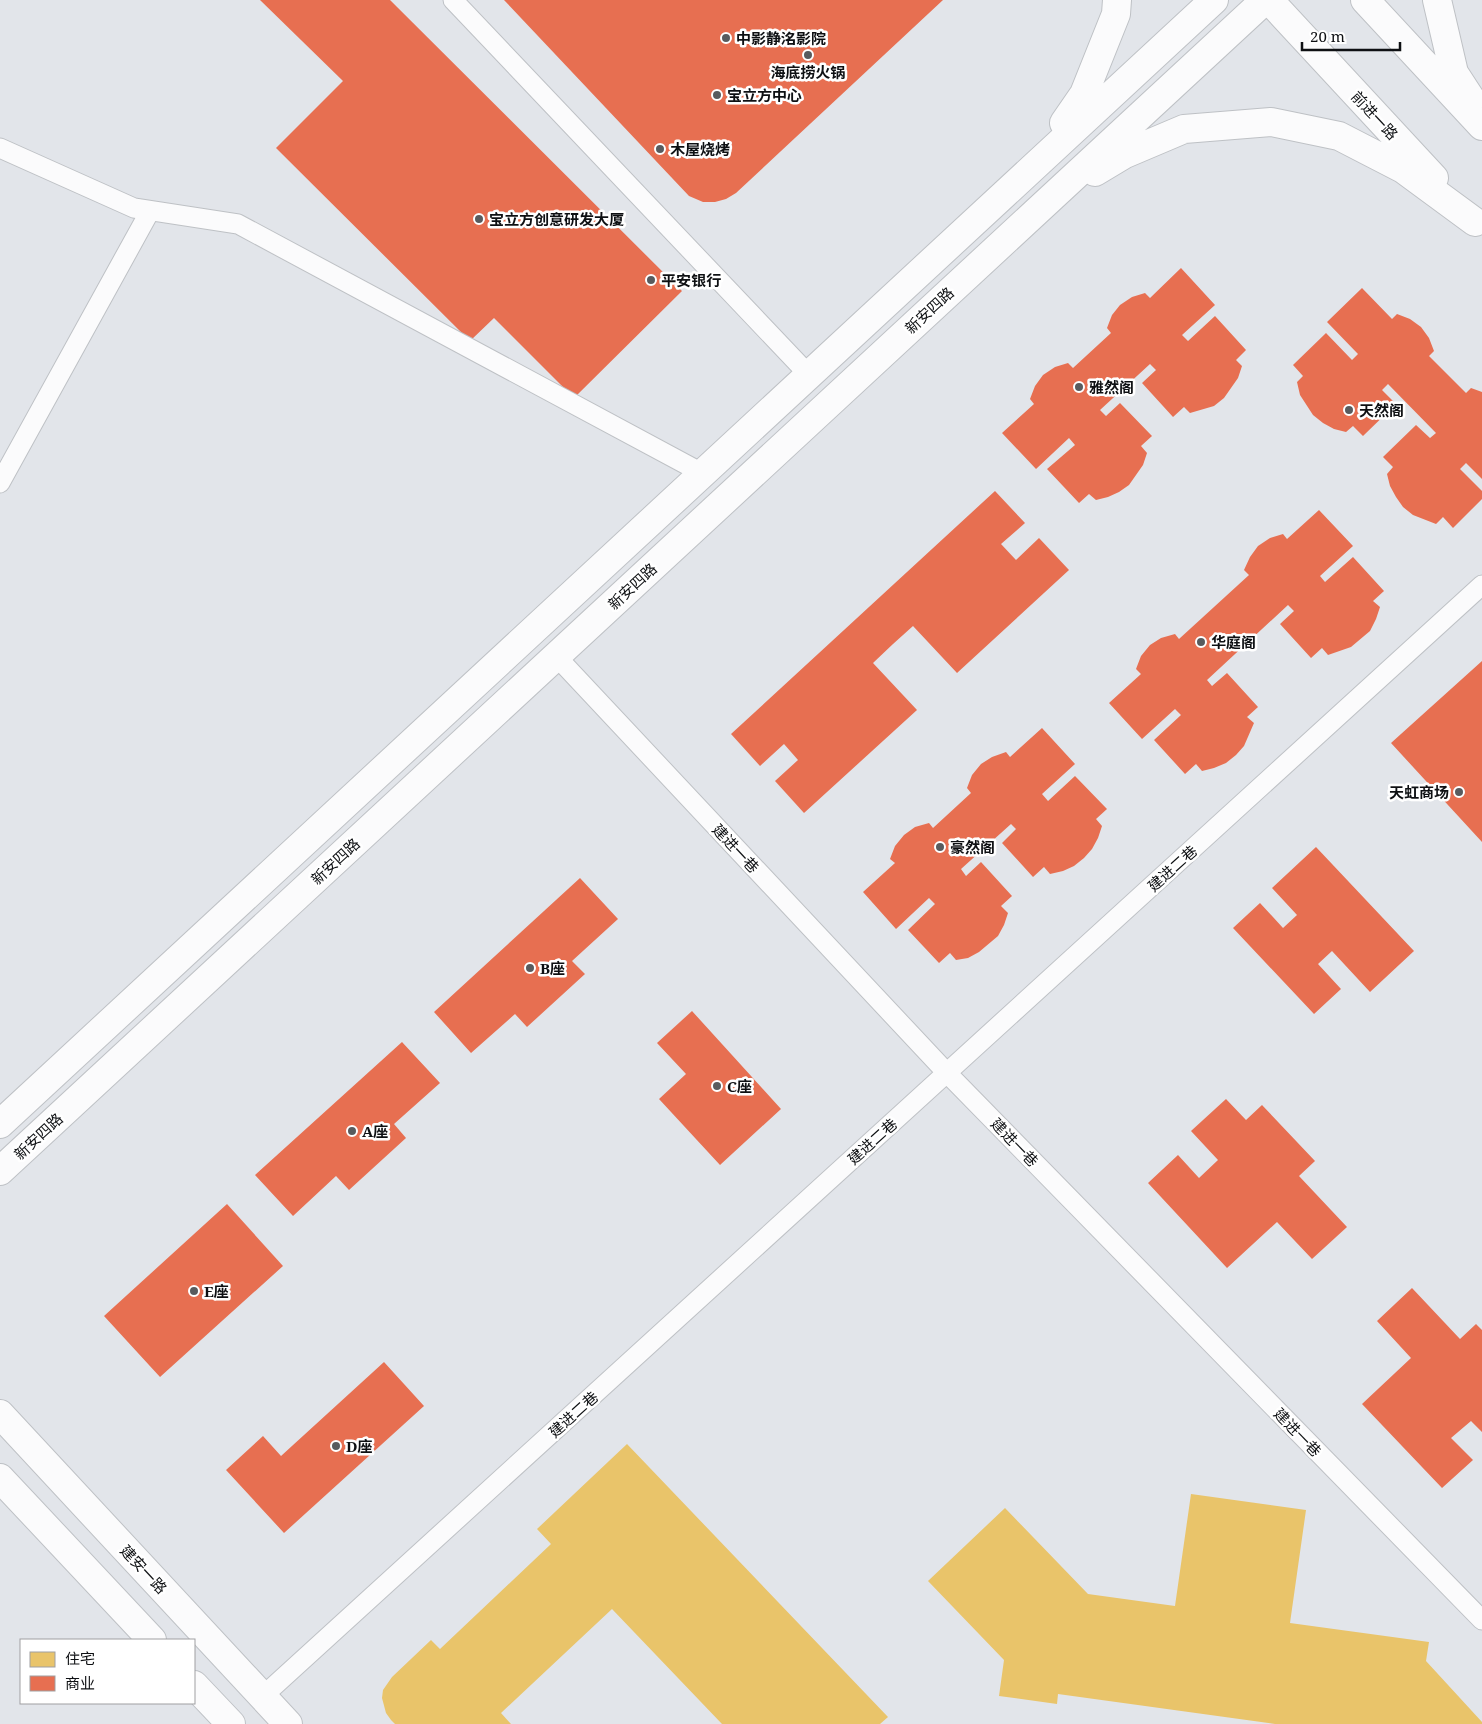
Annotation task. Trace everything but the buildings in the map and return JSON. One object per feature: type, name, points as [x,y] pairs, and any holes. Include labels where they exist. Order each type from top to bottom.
[{"type":"main road","points":[[1031,169],[1084,94],[1116,14],[1117,0]]},
{"type":"main road","points":[[0,1124],[1214,0]]},
{"type":"main road","name":"新安四路","points":[[0,1171],[1265,0]]},
{"type":"main road","name":"前进一路","points":[[1269,0],[1478,226]]},
{"type":"main road","points":[[1365,0],[1482,126]]},
{"type":"main road","points":[[1437,0],[1454,73],[1482,117]]},
{"type":"main road","points":[[1054,195],[1125,154],[1184,130],[1271,122],[1339,136],[1403,169],[1478,226]]},
{"type":"main road","name":"建安一路","points":[[0,1414],[288,1724]]},
{"type":"main road","points":[[0,1478],[151,1639]]},
{"type":"main road","points":[[195,1685],[231,1724]]},
{"type":"lane","points":[[453,0],[809,375]]},
{"type":"lane","points":[[0,148],[134,208],[238,224],[702,473]]},
{"type":"lane","points":[[0,483],[150,211]]},
{"type":"lane","name":"建进二巷","points":[[262,1696],[1482,585]]},
{"type":"lane","name":"建进一巷","points":[[556,656],[947,1073],[1482,1620]]},
{"type":"place","name":"中影静洺影院","points":[[726,38]]},
{"type":"place","name":"海底捞火锅","points":[[808,55]]},
{"type":"place","name":"宝立方中心","points":[[717,95]]},
{"type":"place","name":"木屋烧烤","points":[[660,149]]},
{"type":"place","name":"宝立方创意研发大厦","points":[[479,219]]},
{"type":"place","name":"平安银行","points":[[651,280]]},
{"type":"place","name":"雅然阁","points":[[1079,387]]},
{"type":"place","name":"天然阁","points":[[1349,410]]},
{"type":"place","name":"华庭阁","points":[[1201,642]]},
{"type":"place","name":"天虹商场","points":[[1459,792]]},
{"type":"place","name":"豪然阁","points":[[940,847]]},
{"type":"place","name":"B座","points":[[530,968]]},
{"type":"place","name":"C座","points":[[717,1086]]},
{"type":"place","name":"A座","points":[[352,1131]]},
{"type":"place","name":"E座","points":[[194,1291]]},
{"type":"place","name":"D座","points":[[336,1446]]}]
